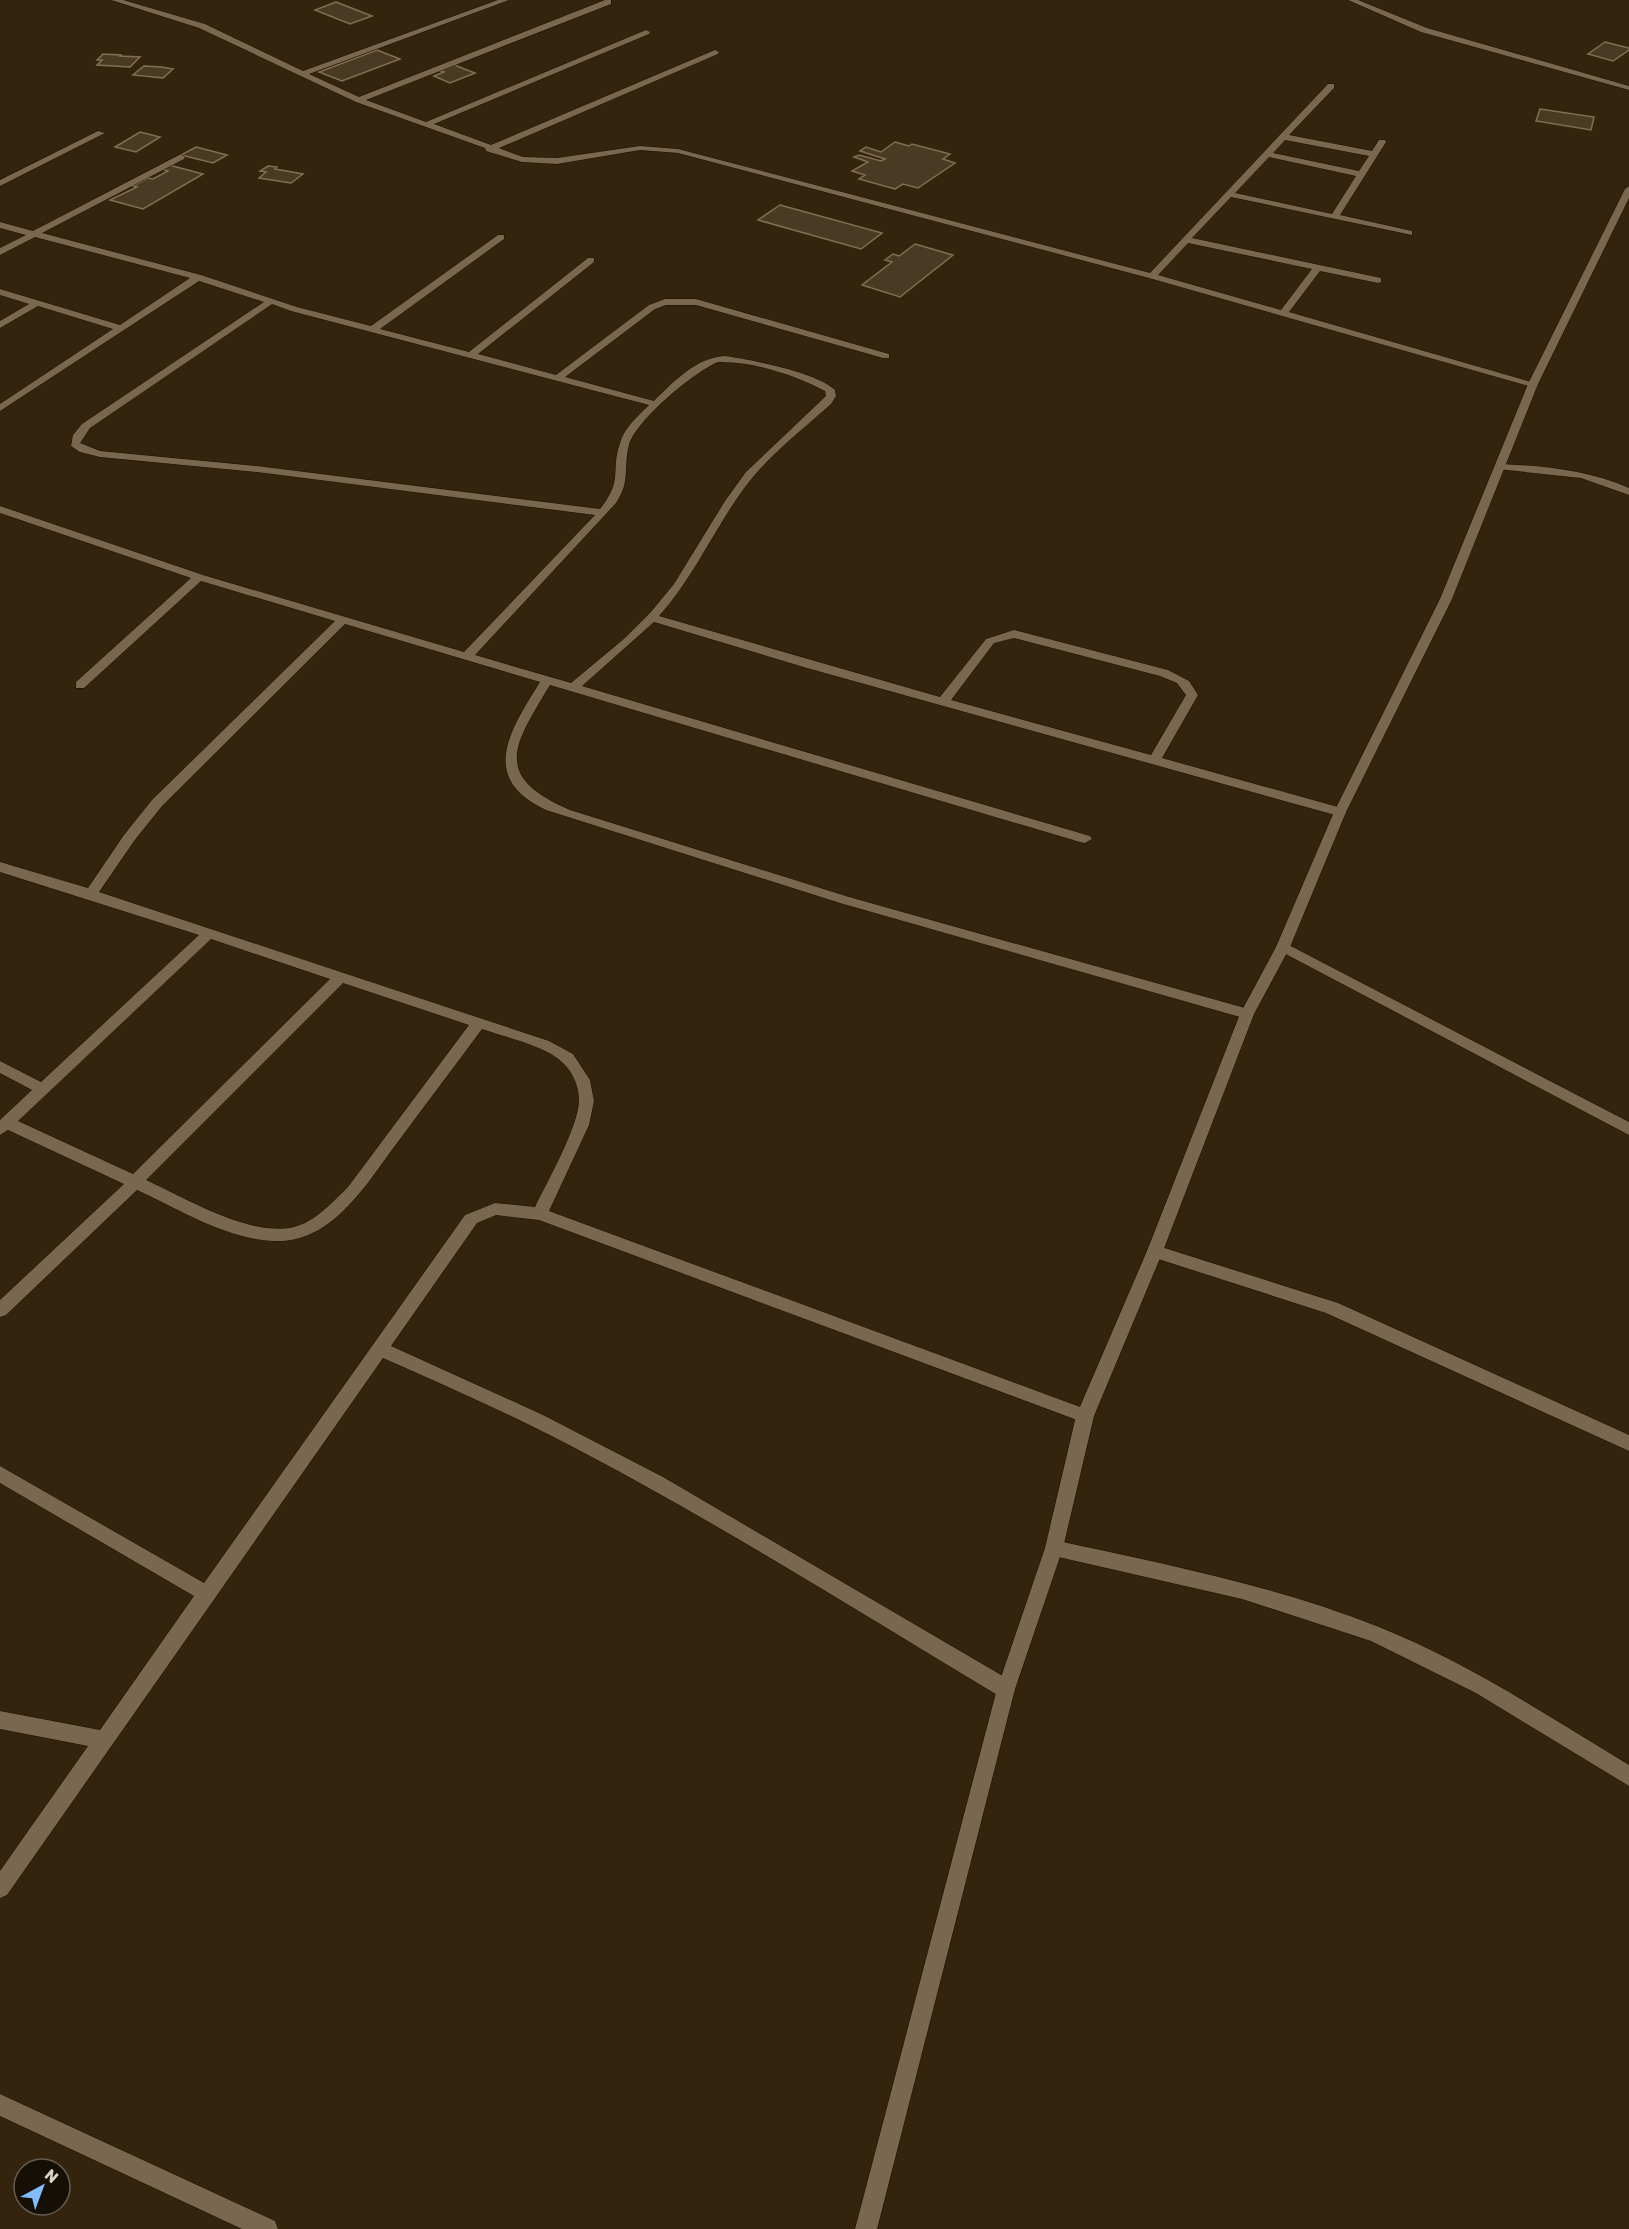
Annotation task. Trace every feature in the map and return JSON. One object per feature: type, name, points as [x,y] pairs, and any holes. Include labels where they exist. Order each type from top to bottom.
[{"type":"street","points":[[115,0],[202,26],[358,100],[522,159],[538,162],[557,161],[640,148],[678,151],[1152,276],[1533,384]]},
{"type":"street","points":[[301,74],[505,0]]},
{"type":"street","points":[[1352,0],[1433,33],[1629,88]]},
{"type":"street","points":[[358,100],[608,2]]},
{"type":"street","points":[[425,125],[646,32]]},
{"type":"street","points":[[489,149],[715,52]]},
{"type":"street","points":[[1152,276],[1332,86]]},
{"type":"street","points":[[0,183],[101,133]]},
{"type":"street","points":[[1284,137],[1374,154]]},
{"type":"street","points":[[1334,217],[1382,142]]},
{"type":"street","points":[[1267,154],[1361,174]]},
{"type":"street","points":[[0,252],[180,157]]},
{"type":"street","points":[[866,2229],[1006,1689],[1054,1548],[1085,1416],[1155,1251],[1247,1014],[1283,947],[1340,812],[1446,599],[1533,384],[1629,189]]},
{"type":"street","points":[[1230,194],[1409,233]]},
{"type":"street","points":[[0,225],[198,277],[271,301],[655,404]]},
{"type":"street","points":[[374,329],[501,237]]},
{"type":"street","points":[[1187,240],[1378,280]]},
{"type":"street","points":[[471,355],[591,260]]},
{"type":"street","points":[[1284,312],[1318,267]]},
{"type":"street","points":[[0,408],[198,277]]},
{"type":"street","points":[[0,292],[121,328]]},
{"type":"street","points":[[271,301],[86,426],[78,435],[75,444],[84,450],[100,454],[257,469],[603,513]]},
{"type":"street","points":[[558,378],[640,315],[658,304],[674,301],[696,302],[886,356]]},
{"type":"street","points":[[0,325],[37,303]]},
{"type":"street","points":[[466,657],[603,513],[620,488],[622,453],[627,437],[655,404],[699,367],[716,359],[725,358],[812,381],[830,390],[831,396],[752,472],[731,498],[677,587],[652,618],[633,638],[573,688]]},
{"type":"street","points":[[1501,467],[1578,474],[1602,480],[1629,492]]},
{"type":"street","points":[[0,509],[199,577],[1084,838]]},
{"type":"street","points":[[80,686],[199,577]]},
{"type":"street","points":[[652,618],[943,702],[1340,812]]},
{"type":"street","points":[[91,894],[157,802],[344,619]]},
{"type":"street","points":[[943,702],[983,648],[990,641],[1001,636],[1027,636],[1164,673],[1181,679],[1189,686],[1192,695],[1154,760]]},
{"type":"street","points":[[546,681],[517,732],[508,756],[515,781],[535,799],[565,813],[845,900],[1247,1014]]},
{"type":"street","points":[[0,867],[91,894],[479,1023],[544,1045],[567,1058],[583,1080],[586,1101],[581,1125],[540,1214]]},
{"type":"street","points":[[208,934],[3,1126],[226,1224],[265,1235],[298,1234],[331,1215],[353,1191],[479,1023]]},
{"type":"street","points":[[1283,947],[1629,1129]]},
{"type":"street","points":[[0,1310],[134,1183],[339,978]]},
{"type":"street","points":[[0,1066],[42,1089]]},
{"type":"street","points":[[0,1888],[471,1219],[495,1209],[540,1214],[1085,1416]]},
{"type":"street","points":[[1155,1251],[1332,1308],[1629,1443]]},
{"type":"street","points":[[380,1348],[537,1420],[690,1502],[1006,1689]]},
{"type":"street","points":[[0,1474],[207,1594]]},
{"type":"street","points":[[1054,1548],[1242,1590],[1375,1634],[1483,1687],[1629,1776]]},
{"type":"street","points":[[0,1720],[104,1740]]},
{"type":"street","points":[[0,2105],[267,2229]]},
{"type":"building","points":[[336,2],[372,16],[350,24],[315,10]]},
{"type":"building","points":[[1605,42],[1629,48],[1629,50],[1613,61],[1588,54]]},
{"type":"building","points":[[377,50],[400,59],[342,81],[319,72]]},
{"type":"building","points":[[103,54],[140,57],[130,67],[97,65],[102,60],[97,60]]},
{"type":"building","points":[[454,65],[475,73],[450,83],[434,76],[444,72],[440,71]]},
{"type":"building","points":[[144,66],[173,69],[163,78],[133,75]]},
{"type":"building","points":[[1540,109],[1594,117],[1591,130],[1536,121]]},
{"type":"building","points":[[140,132],[160,137],[136,152],[115,147]]},
{"type":"building","points":[[895,142],[950,154],[943,159],[955,163],[918,188],[903,184],[895,189],[859,179],[865,175],[852,171],[868,162],[854,157],[859,155],[881,161],[885,159],[860,151],[866,147],[881,152]]},
{"type":"building","points":[[196,147],[227,155],[213,163],[181,155]]},
{"type":"building","points":[[169,165],[203,174],[143,209],[110,200],[137,187],[133,186],[148,178],[153,179],[168,171],[162,169]]},
{"type":"building","points":[[268,166],[303,174],[291,183],[259,178],[266,172],[260,171]]},
{"type":"building","points":[[780,205],[882,233],[861,249],[758,220]]},
{"type":"building","points":[[915,244],[953,255],[900,297],[862,285],[892,262],[885,260],[893,254],[899,256]]}]
